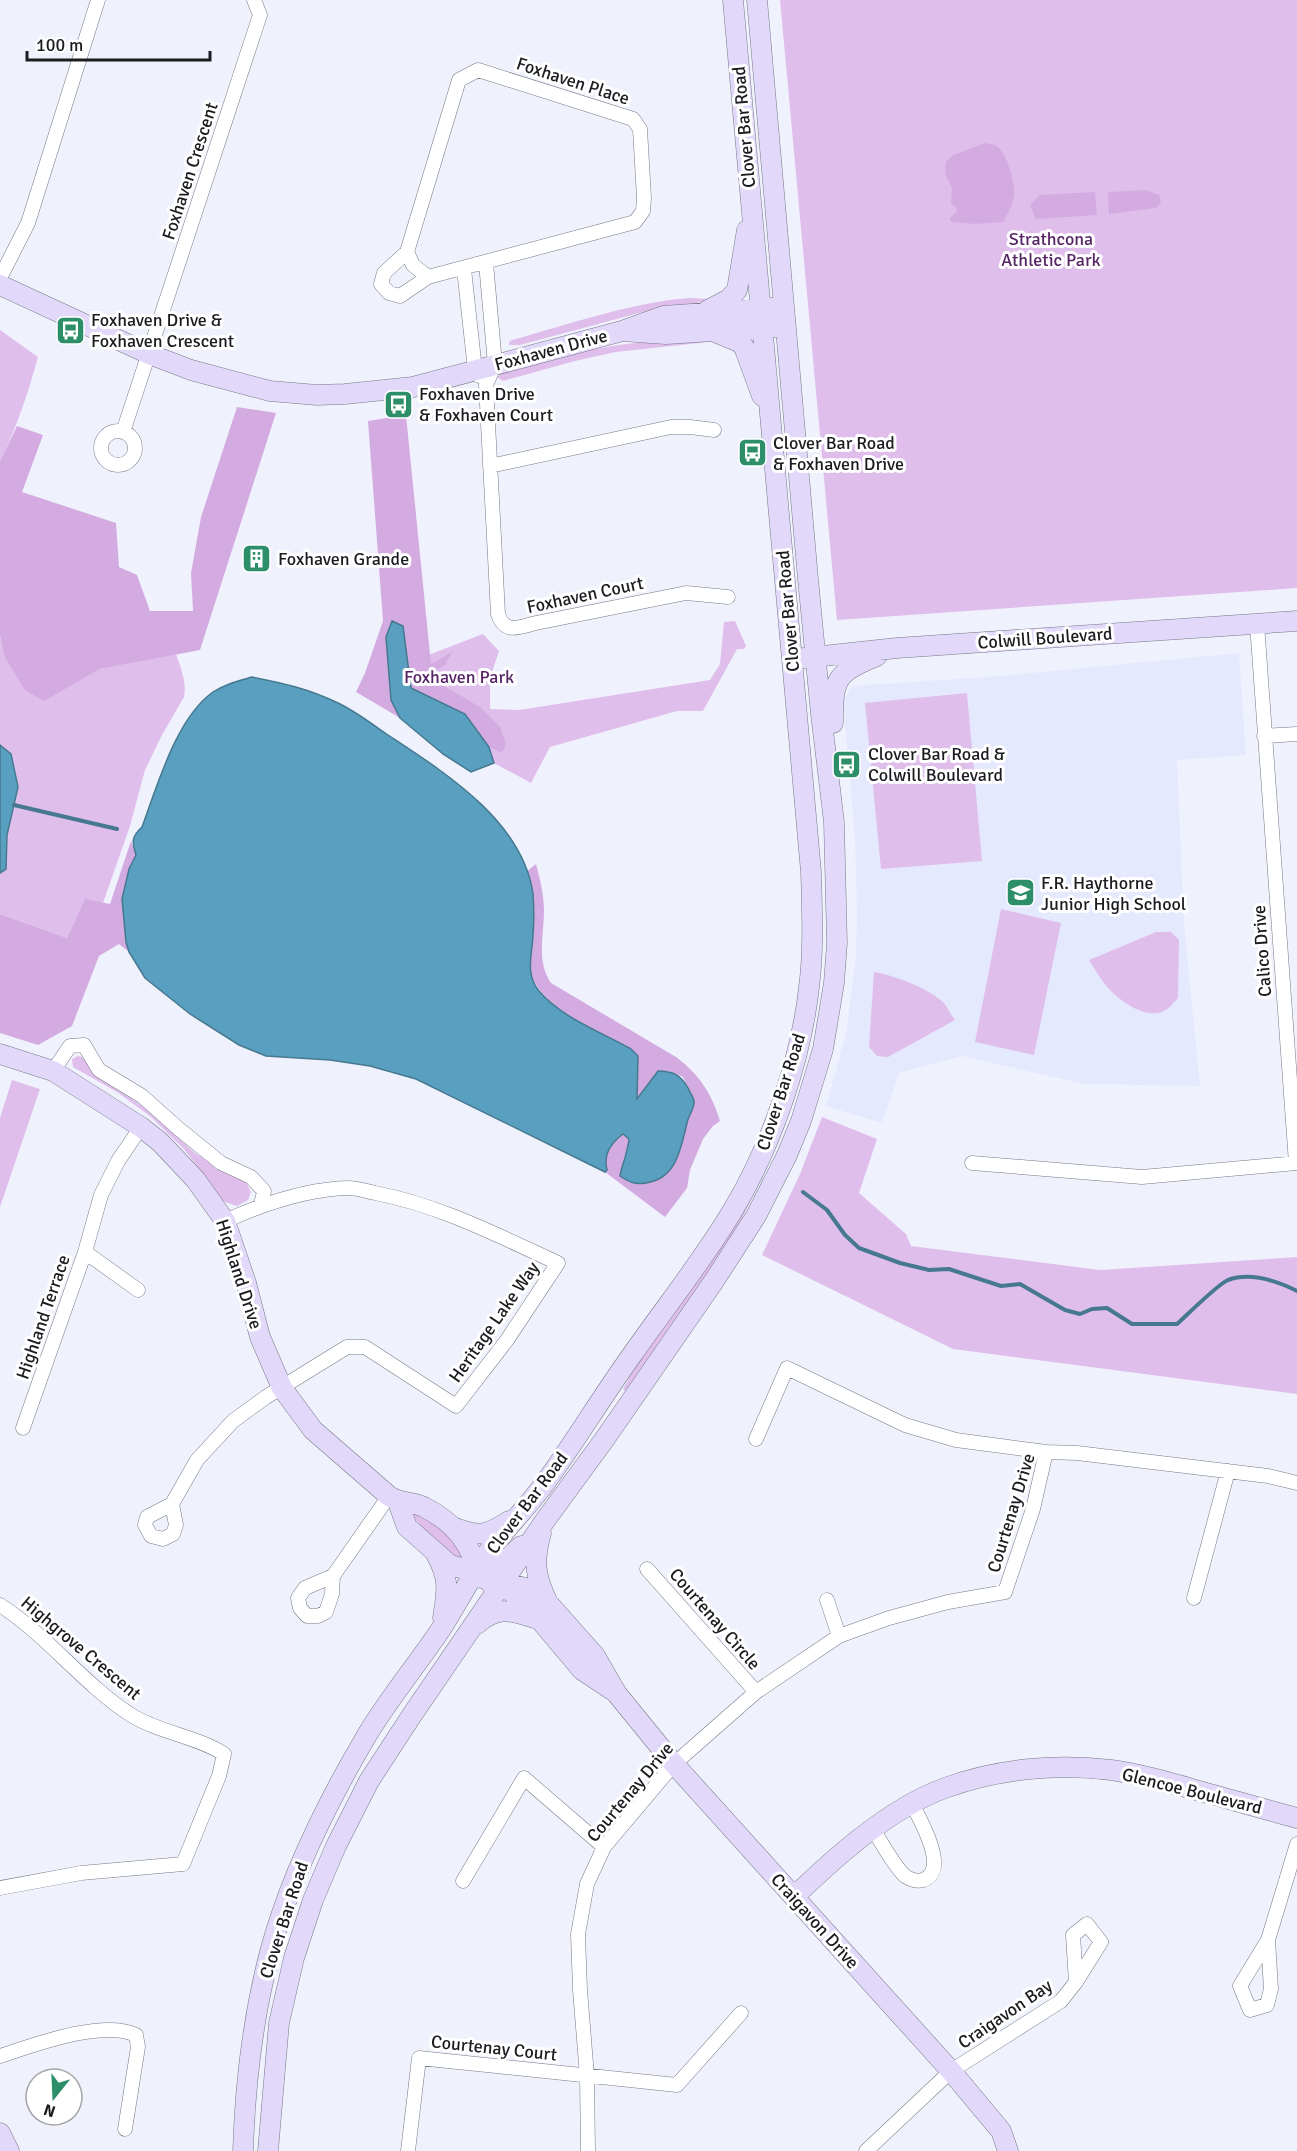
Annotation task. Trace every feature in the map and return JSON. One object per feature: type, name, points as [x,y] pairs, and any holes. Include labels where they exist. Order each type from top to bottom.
[{"type":"main road","name":"Clover Bar Road","points":[[488,1579],[494,1544],[524,1511],[733,1210],[762,1154],[786,1087],[809,988],[813,920],[808,839],[733,0]]},
{"type":"main road","name":"Clover Bar Road","points":[[243,2151],[250,2052],[270,1951],[309,1845],[368,1734],[441,1628],[544,1522],[604,1440],[740,1240],[771,1188],[801,1121],[822,1049],[834,983],[837,943],[831,792],[808,579],[757,0]]},
{"type":"main road","points":[[751,201],[737,290],[706,322],[744,347],[770,418]]},
{"type":"main road","name":"Foxhaven Drive","points":[[0,285],[149,354],[191,370],[240,385],[285,393],[317,395],[413,387],[481,377],[495,364],[622,331],[664,316],[762,328],[785,316]]},
{"type":"main road","name":"Foxhaven Drive","points":[[706,322],[761,308],[785,316]]},
{"type":"main road","name":"Colwill Boulevard","points":[[792,659],[897,648],[1297,621]]},
{"type":"main road","points":[[831,792],[833,691],[839,678],[858,664],[897,648]]},
{"type":"main road","name":"Highland Drive","points":[[0,1054],[52,1071],[141,1127],[160,1142],[195,1179],[225,1221],[246,1283],[260,1336],[282,1388],[313,1430],[394,1499],[407,1527],[450,1565],[488,1579]]},
{"type":"main road","name":"Highland Drive","points":[[394,1499],[422,1506],[453,1527]]},
{"type":"main road","points":[[453,1527],[481,1535],[496,1529],[524,1511]]},
{"type":"main road","points":[[465,1636],[488,1579],[498,1563],[498,1555],[524,1511]]},
{"type":"main road","points":[[498,1563],[507,1559],[544,1522]]},
{"type":"main road","points":[[465,1636],[495,1611],[544,1611],[536,1572],[535,1552],[544,1522]]},
{"type":"main road","points":[[453,1527],[467,1542],[488,1579]]},
{"type":"main road","points":[[434,1552],[447,1580],[441,1628]]},
{"type":"main road","name":"Craigavon Drive","points":[[488,1579],[526,1588],[544,1611],[582,1670],[617,1694],[674,1764],[951,2071],[1001,2131],[1008,2151]]},
{"type":"main road","name":"Clover Bar Road","points":[[268,2151],[279,2023],[294,1958],[313,1900],[336,1846],[369,1781],[465,1636]]},
{"type":"main road","name":"Glencoe Boulevard","points":[[794,1897],[846,1849],[912,1804],[943,1788],[974,1779],[1018,1771],[1063,1767],[1111,1770],[1156,1779],[1297,1818]]},
{"type":"main road","points":[[0,2133],[9,2151]]},
{"type":"street","points":[[0,278],[28,224],[98,0]]},
{"type":"street","name":"Foxhaven Crescent","points":[[123,432],[260,15],[254,0]]},
{"type":"street","name":"Foxhaven Place","points":[[478,70],[633,119],[640,129],[644,198],[643,211],[635,222],[486,263],[428,277],[400,296],[389,293],[381,284],[384,273],[407,252],[459,80],[478,70]]},
{"type":"street","points":[[407,252],[413,265],[428,277]]},
{"type":"street","points":[[486,263],[495,364]]},
{"type":"street","points":[[465,269],[481,377]]},
{"type":"street","name":"Foxhaven Court","points":[[481,377],[490,466],[498,614],[506,627],[516,628],[536,622],[686,593],[728,597]]},
{"type":"street","points":[[490,466],[671,427],[690,426],[714,430]]},
{"type":"street","name":"Calico Drive","points":[[972,1163],[1142,1177],[1296,1163],[1257,624]]},
{"type":"street","points":[[1264,736],[1297,734]]},
{"type":"street","points":[[52,1071],[70,1046],[84,1045],[99,1070],[142,1096],[221,1163],[251,1178],[264,1191],[261,1205]]},
{"type":"street","name":"Highland Terrace","points":[[23,1428],[85,1252],[102,1195],[118,1161],[141,1127]]},
{"type":"street","name":"Heritage Lake Way","points":[[225,1221],[261,1205],[307,1193],[349,1188],[396,1196],[471,1224],[558,1263],[507,1340],[456,1406],[365,1347],[347,1347],[282,1388]]},
{"type":"street","name":"Highland Terrace","points":[[85,1252],[138,1290]]},
{"type":"street","points":[[756,1439],[787,1368],[905,1425],[956,1440],[1046,1452]]},
{"type":"street","points":[[172,1504],[197,1460],[233,1421],[282,1388]]},
{"type":"street","name":"Courtenay Drive","points":[[588,2151],[587,2076],[578,1934],[587,1884],[604,1847],[674,1764],[756,1692],[839,1636],[889,1618],[948,1602],[1005,1592],[1033,1509],[1046,1452],[1077,1453],[1228,1471],[1268,1476],[1297,1483]]},
{"type":"street","points":[[1194,1598],[1228,1471]]},
{"type":"street","points":[[333,1576],[394,1499]]},
{"type":"street","name":"Courtenay Circle","points":[[647,1569],[756,1692]]},
{"type":"street","points":[[827,1600],[839,1636]]},
{"type":"street","name":"Highgrove Crescent","points":[[0,1605],[23,1622],[103,1694],[133,1716],[213,1747],[224,1754],[219,1776],[183,1864],[81,1873],[0,1888]]},
{"type":"street","points":[[463,1881],[524,1778],[604,1847]]},
{"type":"street","points":[[873,1829],[904,1875],[914,1881],[924,1880],[932,1872],[934,1859],[926,1828],[912,1804]]},
{"type":"street","points":[[1268,1940],[1297,1844]]},
{"type":"street","name":"Craigavon Bay","points":[[866,2151],[951,2071],[1061,2001],[1076,1982]]},
{"type":"street","points":[[587,2076],[677,2085],[741,2013]]},
{"type":"street","points":[[0,2056],[51,2039],[101,2031],[125,2030],[136,2035],[138,2047],[125,2129]]},
{"type":"street","name":"Courtenay Court","points":[[408,2151],[419,2058],[587,2076]]},
{"type":"shaded area","points":[[985,143],[998,147],[1008,163],[1014,191],[1011,206],[1003,222],[975,224],[952,222],[949,219],[957,208],[951,203],[952,188],[945,173],[946,162],[953,155]]},
{"type":"shaded area","points":[[1146,190],[1159,195],[1161,202],[1156,208],[1109,214],[1108,192]]},
{"type":"shaded area","points":[[1095,192],[1097,215],[1036,219],[1030,205],[1040,195]]},
{"type":"shaded area","points":[[237,407],[276,413],[200,650],[100,669],[44,701],[25,690],[4,656],[0,635],[0,461],[17,426],[43,435],[22,492],[116,523],[119,567],[137,575],[150,611],[193,611],[191,573],[201,517]]},
{"type":"shaded area","points":[[406,415],[431,664],[452,652],[445,665],[427,676],[480,707],[500,727],[506,744],[502,753],[489,747],[465,714],[411,688],[403,626],[391,700],[400,718],[356,692],[383,621],[368,421]]},
{"type":"shaded area","name":"F.R. Haythorne Junior High School","points":[[1239,653],[1246,755],[1177,760],[1184,923],[1200,1086],[1084,1084],[962,1056],[899,1073],[882,1123],[826,1106],[846,1034],[856,955],[855,839],[843,702],[852,686],[1000,676]]},
{"type":"shaded area","points":[[131,841],[136,855],[129,869],[122,899],[129,952],[119,944],[99,956],[72,1026],[38,1045],[0,1033],[0,914],[67,938],[85,899],[110,904]]},
{"type":"shaded area","points":[[536,864],[544,905],[542,957],[546,975],[551,983],[676,1057],[698,1078],[709,1093],[717,1111],[720,1121],[703,1139],[690,1170],[687,1188],[665,1217],[605,1172],[607,1154],[614,1141],[622,1134],[629,1139],[623,1161],[684,1137],[687,1119],[694,1101],[683,1077],[669,1071],[658,1071],[637,1100],[638,1056],[631,1049],[569,1015],[541,992],[533,978],[530,964],[532,908],[526,872]]},
{"type":"green space","name":"Strathcona Athletic Park","points":[[780,0],[1297,0],[1297,588],[837,620]]},
{"type":"green space","points":[[689,298],[711,299],[639,313],[520,345],[509,345],[512,340],[600,315],[644,304]]},
{"type":"green space","points":[[0,330],[38,357],[22,410],[0,461]]},
{"type":"green space","points":[[657,341],[718,341],[616,352],[503,381],[497,377],[506,371],[612,346]]},
{"type":"green space","name":"Foxhaven Park","points":[[735,621],[746,646],[744,649],[737,649],[703,711],[677,711],[550,747],[531,783],[494,763],[489,747],[411,688],[423,657],[483,634],[499,651],[490,678],[490,709],[519,710],[710,680],[720,664],[724,622]]},
{"type":"green space","points":[[0,635],[4,656],[44,700],[100,669],[176,654],[183,676],[184,697],[145,770],[130,826],[103,903],[85,900],[67,938],[0,914],[0,873],[6,869],[7,835],[18,787],[11,754],[0,745]]},
{"type":"green space","points":[[967,693],[982,861],[881,869],[865,703]]},
{"type":"green space","points":[[1001,909],[1061,923],[1034,1055],[975,1042]]},
{"type":"green space","points":[[1156,932],[1171,932],[1179,940],[1178,998],[1166,1010],[1149,1013],[1134,1008],[1113,993],[1089,960]]},
{"type":"green space","points":[[874,972],[901,979],[930,993],[944,1003],[955,1020],[888,1057],[877,1056],[869,1047]]},
{"type":"green space","points":[[82,1057],[96,1074],[149,1111],[195,1153],[219,1169],[246,1182],[251,1192],[248,1200],[237,1206],[222,1201],[182,1147],[150,1116],[117,1092],[73,1067],[72,1059]]},
{"type":"green space","points":[[12,1080],[40,1089],[0,1207],[0,1118]]},
{"type":"green space","points":[[822,1117],[877,1139],[859,1193],[906,1234],[911,1246],[1100,1270],[1297,1257],[1297,1394],[953,1349],[762,1255],[800,1174]]},
{"type":"green space","points":[[761,1174],[749,1205],[733,1234],[625,1391],[623,1389],[641,1356]]},
{"type":"green space","points":[[412,1510],[455,1536],[464,1560],[448,1553],[435,1542],[412,1516]]},
{"type":"water","points":[[392,621],[403,626],[411,688],[465,714],[489,747],[494,763],[471,772],[443,754],[400,718],[391,700],[386,637]]},
{"type":"water","points":[[252,677],[306,690],[351,710],[456,782],[497,821],[514,844],[526,868],[533,894],[534,925],[531,971],[539,991],[548,1001],[570,1017],[631,1049],[638,1056],[637,1099],[658,1071],[672,1073],[679,1077],[692,1096],[693,1106],[680,1151],[671,1169],[665,1175],[639,1184],[620,1176],[629,1139],[623,1134],[609,1150],[605,1172],[416,1079],[370,1066],[330,1060],[266,1056],[239,1045],[190,1014],[145,978],[129,952],[126,942],[122,899],[129,869],[136,855],[134,837],[142,827],[169,754],[188,718],[213,692]]},
{"type":"water","points":[[0,745],[11,754],[18,787],[7,835],[6,869],[0,873]]},
{"type":"waterway","points":[[14,805],[117,829]]},
{"type":"waterway","points":[[803,1192],[827,1210],[845,1235],[859,1248],[900,1263],[929,1270],[949,1269],[1001,1286],[1020,1284],[1065,1310],[1080,1314],[1092,1309],[1107,1308],[1132,1324],[1177,1324],[1228,1280],[1254,1277],[1297,1291]]},
{"type":"place","name":"Foxhaven Drive & Foxhaven Crescent","points":[[70,330]]},
{"type":"place","name":"Foxhaven Drive & Foxhaven Court","points":[[398,404]]},
{"type":"place","name":"Clover Bar Road & Foxhaven Drive","points":[[752,453]]},
{"type":"place","name":"Foxhaven Grande","points":[[257,559]]},
{"type":"place","name":"Clover Bar Road & Colwill Boulevard","points":[[847,764]]},
{"type":"place","name":"F.R. Haythorne Junior High School","points":[[1020,893]]}]
